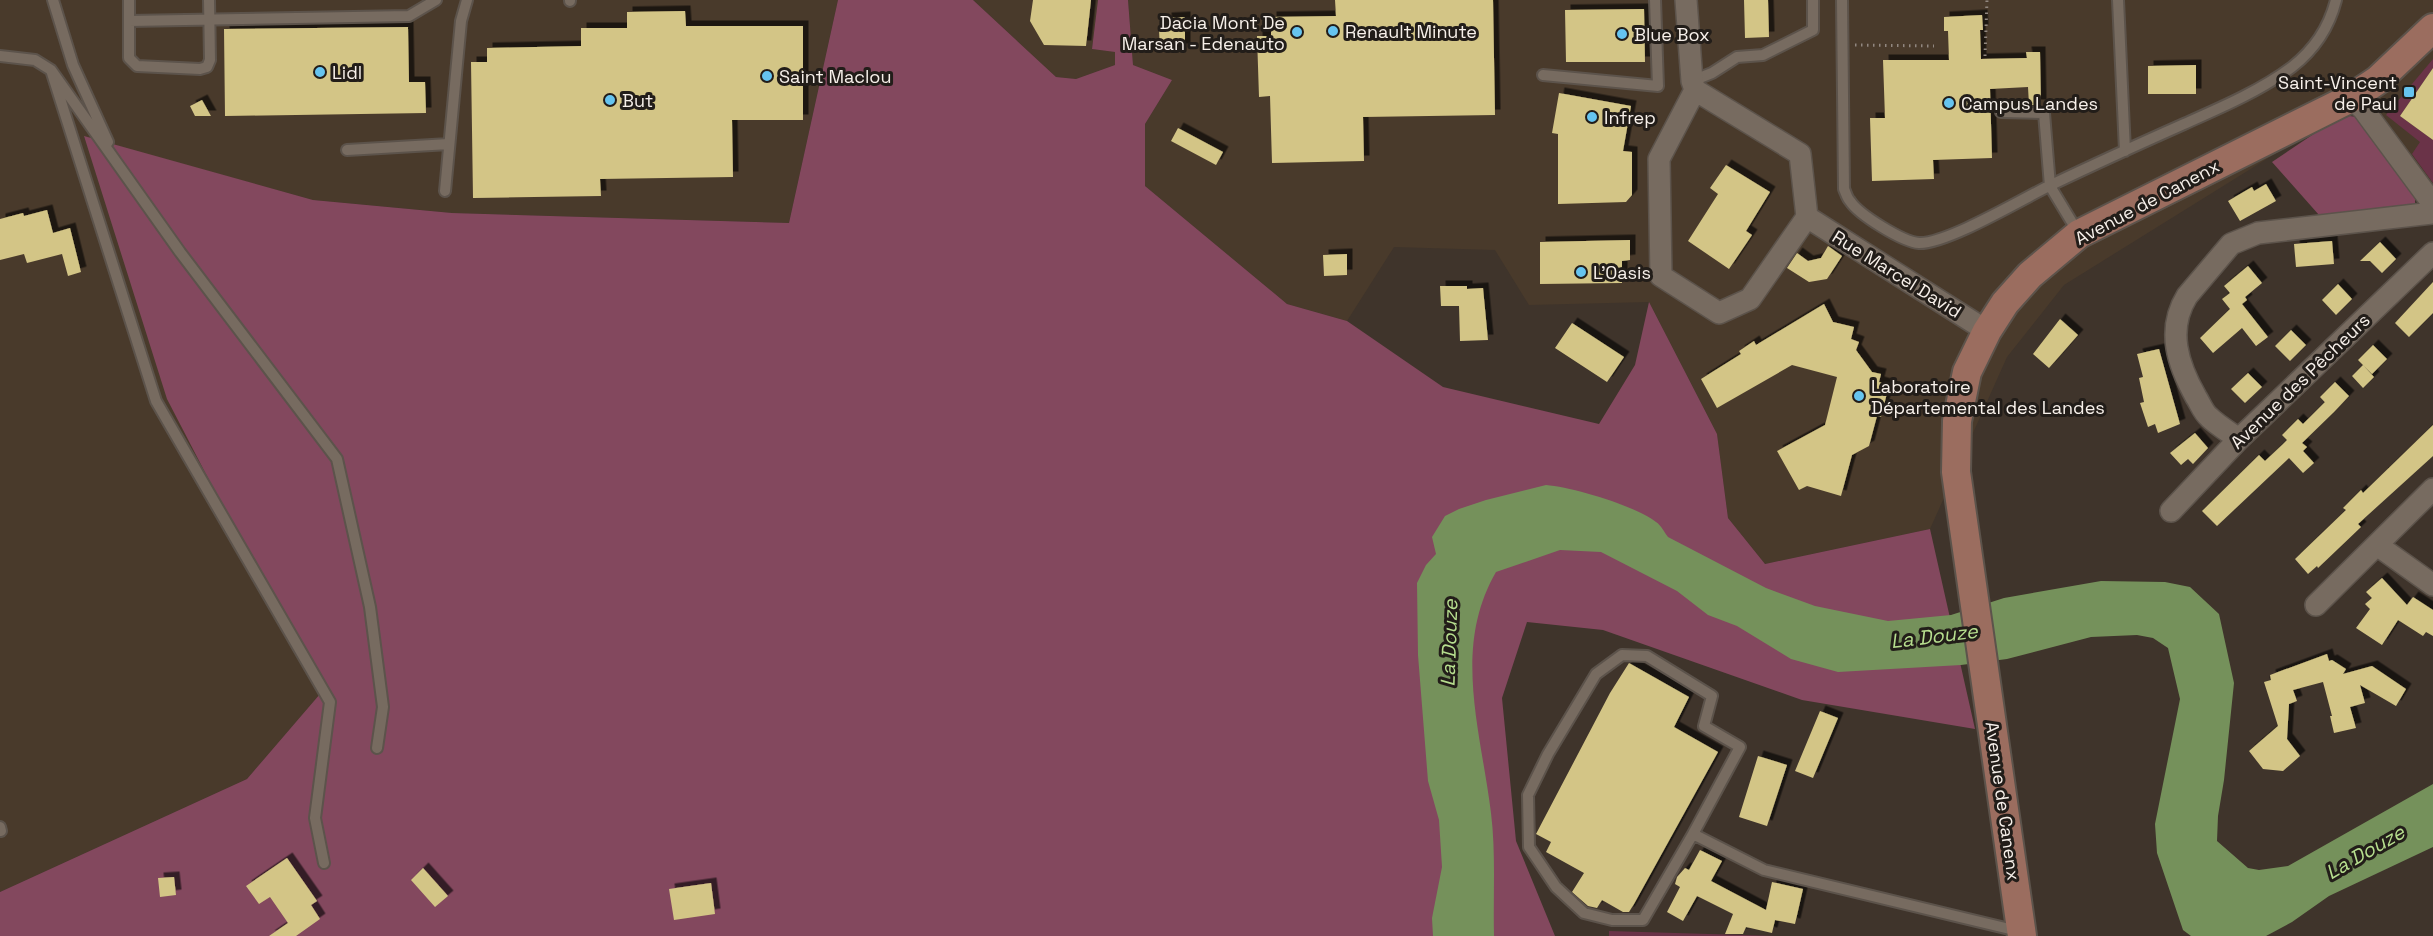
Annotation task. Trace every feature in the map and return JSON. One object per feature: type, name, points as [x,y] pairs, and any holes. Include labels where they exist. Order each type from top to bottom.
[{"type":"main road","name":"Avenue de Canenx","points":[[2021,934],[1956,472],[1957,421],[1967,372],[1987,331],[2005,303],[2030,275],[2079,234],[2351,99],[2378,80],[2433,28]]},
{"type":"street","points":[[1688,10],[1694,85],[1659,159],[1661,276],[1719,313],[1750,299],[1807,217],[1800,154],[1694,85]]},
{"type":"street","points":[[2351,99],[2363,108],[2433,204]]},
{"type":"street","points":[[2239,439],[2207,416],[2182,372],[2176,338],[2176,323],[2181,305],[2231,244],[2258,233],[2433,213]]},
{"type":"street","name":"Rue Marcel David","points":[[1807,217],[1987,331]]},
{"type":"street","name":"Avenue des Pêcheurs","points":[[2171,511],[2239,439],[2433,253]]},
{"type":"street","points":[[2316,605],[2433,489]]},
{"type":"street","points":[[2377,545],[2433,585]]},
{"type":"lane","points":[[53,0],[73,65],[118,165]]},
{"type":"lane","points":[[129,0],[129,58],[137,66],[200,69],[207,67],[210,60],[209,0]]},
{"type":"lane","points":[[129,21],[410,16],[436,0]]},
{"type":"lane","points":[[445,192],[461,21],[467,0]]},
{"type":"lane","points":[[1543,75],[1658,86],[1655,0]]},
{"type":"lane","points":[[1694,85],[1737,57],[1763,55],[1814,30],[1813,0]]},
{"type":"lane","points":[[1842,0],[1844,189],[1850,202],[1861,212],[1907,241],[1930,243],[2220,108],[2291,68],[2318,41],[2331,20],[2336,0]]},
{"type":"lane","points":[[2118,0],[2125,151]]},
{"type":"lane","points":[[0,56],[35,60],[51,70],[180,252],[337,459],[370,606],[383,707],[377,748]]},
{"type":"lane","points":[[51,70],[156,401],[330,702],[315,818],[324,863]]},
{"type":"lane","points":[[2001,112],[2044,113],[2050,186],[2079,234]]},
{"type":"lane","points":[[347,150],[450,144]]},
{"type":"lane","points":[[1622,655],[1647,656],[1712,696],[1704,726],[1740,747],[1693,834],[1643,920],[1612,920],[1584,913],[1556,887],[1529,846],[1528,795],[1548,754],[1596,674],[1622,655]]},
{"type":"lane","points":[[1693,834],[1764,870],[2021,934]]},
{"type":"path","points":[[1984,56],[1987,0]]},
{"type":"path","points":[[1842,45],[1935,46]]},
{"type":"shaded area","points":[[0,0],[838,0],[789,223],[452,213],[313,200],[84,137],[320,694],[247,779],[0,892]]},
{"type":"shaded area","points":[[838,0],[973,0],[1056,77],[1076,79],[1115,65],[1115,52],[1092,49],[1098,0],[1128,0],[1133,65],[1172,80],[1145,124],[1145,186],[1287,304],[1347,321],[1443,387],[1599,424],[1635,365],[1649,302],[1717,434],[1728,518],[1765,564],[1930,529],[1975,729],[1802,700],[1603,630],[1527,622],[1502,698],[1516,841],[1555,936],[0,936],[0,892],[247,779],[320,694],[167,399],[84,136],[313,200],[452,213],[789,223]]},
{"type":"shaded area","points":[[973,0],[1098,0],[1092,49],[1116,52],[1115,65],[1076,79],[1056,77]]},
{"type":"shaded area","points":[[1128,0],[2433,0],[2433,186],[2363,99],[2064,285],[2007,357],[1930,529],[1765,564],[1728,518],[1717,434],[1649,302],[1529,305],[1495,250],[1394,247],[1347,321],[1287,304],[1145,186],[1145,124],[1172,80],[1133,65]]},
{"type":"shaded area","points":[[2433,59],[2433,68],[2400,116],[2433,140],[2433,183],[2412,154],[2420,142],[2386,115]]},
{"type":"shaded area","points":[[2342,115],[2357,117],[2415,196],[2415,206],[2319,215],[2272,162]]},
{"type":"shaded area","points":[[1609,931],[1776,936],[1609,936]]},
{"type":"water","name":"La Douze","points":[[1546,485],[1587,493],[1647,516],[1658,523],[1668,537],[1766,588],[1815,606],[1888,621],[1951,615],[2004,598],[2101,581],[2165,582],[2190,587],[2219,614],[2234,683],[2217,841],[2248,868],[2259,870],[2288,866],[2433,784],[2433,847],[2329,896],[2292,922],[2266,936],[2191,936],[2183,930],[2157,853],[2155,824],[2180,699],[2168,648],[2153,638],[2137,635],[2091,637],[2007,659],[1961,665],[1838,672],[1791,659],[1737,626],[1708,615],[1677,591],[1601,552],[1560,550],[1496,572],[1483,601],[1475,630],[1472,660],[1473,690],[1493,828],[1494,936],[1433,936],[1432,918],[1442,867],[1439,820],[1428,781],[1418,655],[1417,583],[1426,565],[1436,554],[1432,537],[1445,516],[1486,500]]},
{"type":"building","points":[[1033,0],[1091,0],[1086,46],[1044,45],[1030,21]]},
{"type":"building","points":[[1335,0],[1493,0],[1495,115],[1363,117],[1364,161],[1272,163],[1270,96],[1259,97],[1257,36],[1271,36],[1271,17],[1336,16]]},
{"type":"building","points":[[1744,0],[1768,0],[1769,37],[1745,38]]},
{"type":"building","points":[[1644,9],[1645,62],[1566,62],[1565,10]]},
{"type":"building","points":[[685,11],[686,26],[803,26],[803,120],[732,120],[733,177],[600,179],[601,196],[473,198],[471,62],[487,62],[487,48],[581,46],[581,28],[627,28],[627,12]]},
{"type":"building","name":"Campus Landes","points":[[1982,15],[1981,59],[2027,58],[2026,52],[2040,52],[2041,105],[2029,105],[2028,87],[1990,89],[1992,158],[1933,160],[1934,179],[1872,181],[1870,118],[1885,118],[1883,60],[1949,60],[1948,31],[1944,31],[1944,17]]},
{"type":"building","points":[[1185,17],[1185,49],[1160,50],[1159,30],[1167,30],[1166,18]]},
{"type":"building","points":[[408,27],[409,82],[425,82],[426,113],[225,116],[224,29]]},
{"type":"building","points":[[2196,65],[2196,94],[2148,94],[2148,66]]},
{"type":"building","points":[[2433,68],[2433,140],[2400,116]]},
{"type":"building","points":[[1559,93],[1631,106],[1623,151],[1632,152],[1632,195],[1626,202],[1558,204],[1558,134],[1552,133]]},
{"type":"building","points":[[202,100],[211,116],[195,116],[190,106]]},
{"type":"building","points":[[1178,128],[1223,152],[1216,165],[1171,141]]},
{"type":"building","points":[[1726,165],[1770,192],[1746,231],[1752,235],[1729,269],[1688,241],[1718,194],[1710,188]]},
{"type":"building","points":[[2266,184],[2276,201],[2240,221],[2228,201],[2252,187],[2254,191]]},
{"type":"building","points":[[47,210],[53,233],[70,228],[81,272],[68,276],[62,254],[27,263],[24,254],[0,260],[0,219]]},
{"type":"building","name":"L'Oasis","points":[[1630,240],[1630,260],[1622,261],[1622,283],[1540,284],[1540,242]]},
{"type":"building","points":[[2332,241],[2334,264],[2296,267],[2294,244]]},
{"type":"building","points":[[2380,242],[2396,259],[2382,273],[2370,261],[2360,261]]},
{"type":"building","points":[[1828,246],[1842,256],[1827,279],[1809,282],[1787,268],[1797,253],[1808,261],[1821,258]]},
{"type":"building","points":[[1347,254],[1347,275],[1324,276],[1323,255]]},
{"type":"building","points":[[2248,266],[2262,283],[2245,297],[2247,300],[2242,304],[2268,337],[2256,346],[2242,328],[2213,353],[2200,338],[2230,309],[2222,299],[2230,293],[2224,286]]},
{"type":"building","points":[[2433,282],[2433,313],[2409,337],[2395,323]]},
{"type":"building","points":[[2338,284],[2352,299],[2336,315],[2322,300]]},
{"type":"building","points":[[1440,286],[1483,288],[1488,340],[1460,341],[1459,306],[1441,306]]},
{"type":"building","name":"Laboratoire Départemental des Landes","points":[[1824,304],[1833,322],[1854,327],[1851,339],[1859,342],[1856,350],[1872,372],[1881,374],[1879,382],[1889,385],[1881,417],[1877,416],[1869,446],[1852,455],[1841,496],[1807,486],[1799,490],[1777,451],[1825,425],[1837,377],[1792,365],[1717,408],[1701,379],[1741,354],[1739,351],[1754,341],[1756,345]]},
{"type":"building","points":[[2060,319],[2078,335],[2049,368],[2033,354]]},
{"type":"building","points":[[1572,323],[1624,357],[1607,382],[1555,348]]},
{"type":"building","points":[[2291,330],[2306,345],[2290,361],[2275,346]]},
{"type":"building","points":[[2373,345],[2387,359],[2372,374],[2358,360]]},
{"type":"building","points":[[2159,349],[2180,424],[2158,433],[2155,424],[2148,427],[2140,403],[2144,402],[2139,378],[2143,377],[2137,354]]},
{"type":"building","points":[[2363,365],[2374,377],[2363,388],[2352,376]]},
{"type":"building","points":[[2248,373],[2262,387],[2245,403],[2231,389]]},
{"type":"building","points":[[2335,382],[2349,396],[2334,412],[2320,397]]},
{"type":"building","points":[[2325,402],[2334,412],[2302,443],[2307,447],[2303,451],[2314,463],[2303,473],[2289,458],[2217,526],[2202,511],[2259,455],[2265,461],[2282,445],[2287,440],[2282,435],[2298,419],[2303,424]]},
{"type":"building","points":[[2433,425],[2433,456],[2358,524],[2361,527],[2318,568],[2317,566],[2308,574],[2295,559],[2346,510],[2343,508],[2361,490],[2363,493]]},
{"type":"building","points":[[2195,433],[2208,448],[2193,464],[2188,459],[2181,465],[2170,453]]},
{"type":"building","points":[[2382,578],[2407,605],[2413,597],[2433,610],[2433,636],[2426,632],[2423,636],[2398,620],[2382,645],[2356,628],[2370,609],[2365,604],[2372,598],[2366,592]]},
{"type":"building","points":[[2327,654],[2329,661],[2332,660],[2346,669],[2343,674],[2372,666],[2406,689],[2396,706],[2360,685],[2365,703],[2350,707],[2356,728],[2334,733],[2323,682],[2293,690],[2297,701],[2289,704],[2287,739],[2300,756],[2283,771],[2263,769],[2249,751],[2278,726],[2264,682],[2271,680],[2270,675]]},
{"type":"building","points":[[1629,663],[1689,697],[1674,727],[1718,752],[1634,904],[1629,912],[1623,912],[1602,900],[1597,908],[1588,906],[1572,892],[1584,873],[1546,852],[1551,842],[1536,834],[1610,693]]},
{"type":"building","points":[[1820,711],[1838,718],[1813,778],[1795,771]]},
{"type":"building","points":[[1758,756],[1787,765],[1767,826],[1739,817]]},
{"type":"building","points":[[1700,850],[1722,861],[1711,881],[1766,910],[1772,882],[1803,889],[1795,924],[1775,920],[1772,933],[1746,927],[1743,934],[1725,934],[1733,914],[1697,896],[1683,921],[1667,912],[1680,887],[1675,884],[1677,877],[1685,868],[1689,870]]},
{"type":"building","points":[[287,858],[317,901],[311,905],[320,919],[296,936],[269,936],[288,923],[270,897],[259,904],[246,886]]},
{"type":"building","points":[[423,868],[448,896],[435,907],[411,880]]},
{"type":"building","points":[[174,877],[176,895],[160,897],[158,878]]},
{"type":"building","points":[[711,883],[715,914],[674,920],[669,889]]},
{"type":"place","name":"Renault Minute","points":[[1333,31]]},
{"type":"place","name":"Dacia Mont De Marsan - Edenauto","points":[[1297,32]]},
{"type":"place","name":"Blue Box","points":[[1622,34]]},
{"type":"place","name":"Lidl","points":[[320,72]]},
{"type":"place","name":"Saint Maclou","points":[[767,76]]},
{"type":"place","name":"Saint-Vincent de Paul","points":[[2409,92]]},
{"type":"place","name":"But","points":[[610,100]]},
{"type":"place","name":"Campus Landes","points":[[1949,103]]},
{"type":"place","name":"Infrep","points":[[1592,117]]},
{"type":"place","name":"L'Oasis","points":[[1581,272]]},
{"type":"place","name":"Laboratoire Départemental des Landes","points":[[1859,396]]}]
